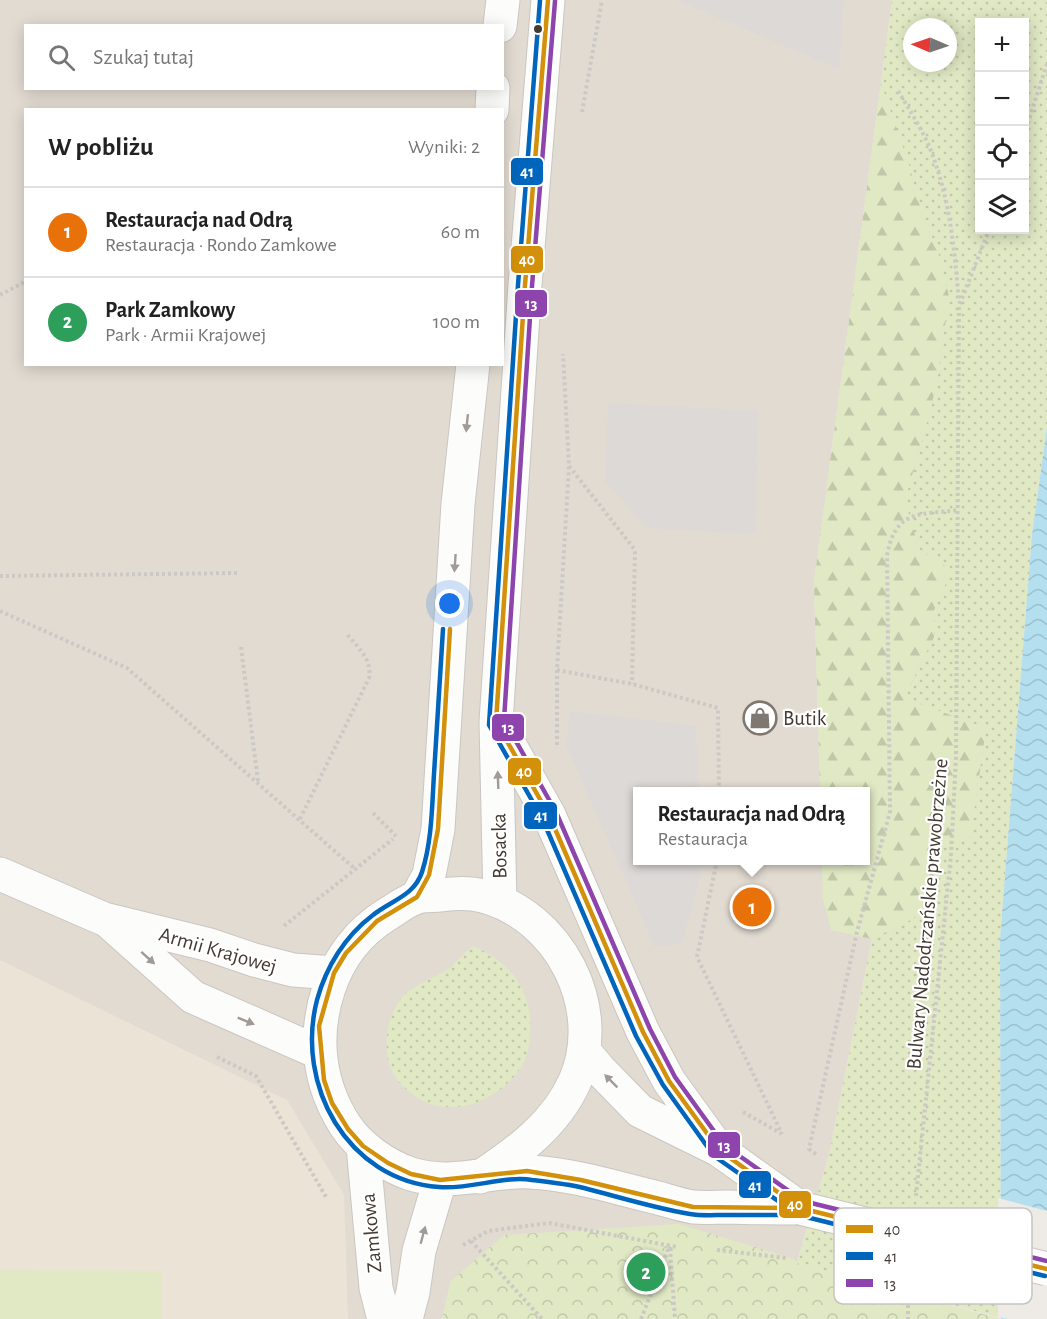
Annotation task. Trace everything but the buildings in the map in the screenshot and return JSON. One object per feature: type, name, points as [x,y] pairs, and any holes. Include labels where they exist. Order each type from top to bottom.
[{"type":"street","points":[[500,24],[503,0]]},
{"type":"street","name":"Bosacka","points":[[500,902],[496,722],[525,285],[548,0]]},
{"type":"street","points":[[492,108],[493,90]]},
{"type":"street","points":[[417,897],[429,875],[438,829],[458,504],[473,366]]},
{"type":"street","points":[[496,722],[549,815],[643,1032],[669,1081],[719,1150]]},
{"type":"street","name":"Armii Krajowej","points":[[0,874],[104,919],[210,945],[293,970],[334,973]]},
{"type":"street","points":[[480,1177],[512,1156],[545,1127],[561,1106],[575,1080],[584,1051],[585,1024],[581,995],[570,967],[554,943],[530,921],[500,902],[480,895],[458,893],[417,897],[376,921],[346,953],[334,973],[319,1026],[324,1080],[332,1103],[348,1129],[363,1146],[388,1163],[411,1174],[440,1180],[480,1177],[527,1172],[581,1180],[693,1207],[800,1208],[834,1216]]},
{"type":"street","name":"Armii Krajowej","points":[[104,919],[193,997],[320,1053]]},
{"type":"street","points":[[584,1051],[640,1111],[719,1150],[800,1208]]},
{"type":"street","name":"Zamkowa","points":[[363,1146],[376,1288],[384,1319]]},
{"type":"street","name":"Zamkowa","points":[[406,1319],[413,1292],[419,1251],[440,1180]]},
{"type":"street","points":[[1032,1265],[1047,1269]]},
{"type":"path","points":[[1027,126],[1047,64]]},
{"type":"path","points":[[898,91],[921,128],[936,165],[949,215],[959,306]]},
{"type":"path","name":"Bulwary Nadodrzańskie prawobrzeżne","points":[[916,1201],[951,855],[956,756],[959,306],[987,234]]},
{"type":"path","points":[[0,295],[24,282]]},
{"type":"path","points":[[557,751],[557,670],[568,466],[563,344]]},
{"type":"path","points":[[568,466],[635,550],[632,684]]},
{"type":"path","points":[[816,1154],[809,1149],[857,933],[890,812],[887,555],[890,541],[895,529],[912,516],[959,510]]},
{"type":"path","points":[[0,576],[237,573]]},
{"type":"path","points":[[0,610],[127,668],[355,869]]},
{"type":"path","points":[[300,819],[369,678],[370,667],[366,658],[346,633]]},
{"type":"path","points":[[241,646],[258,782]]},
{"type":"path","points":[[557,670],[632,684],[718,708],[719,787]]},
{"type":"path","points":[[373,813],[397,837]]},
{"type":"path","points":[[277,931],[397,837],[399,826]]},
{"type":"path","points":[[716,865],[697,957],[782,1134]]},
{"type":"path","points":[[217,1058],[255,1076],[330,1203]]},
{"type":"path","points":[[419,1251],[446,1256],[488,1231],[549,1223],[680,1248]]},
{"type":"path","points":[[471,1240],[542,1319]]},
{"type":"path","points":[[641,1319],[670,1247]]},
{"type":"path","points":[[670,1247],[675,1319]]},
{"type":"path","points":[[712,1249],[786,1258]]},
{"type":"shaded area","points":[[0,0],[892,0],[814,582],[820,787],[633,787],[633,865],[825,865],[872,939],[829,1155],[797,1262],[451,1281],[442,1319],[0,1319]]},
{"type":"shaded area","points":[[677,0],[844,0],[839,69]]},
{"type":"shaded area","points":[[608,403],[758,411],[755,534],[647,528],[605,481]]},
{"type":"shaded area","points":[[570,711],[696,726],[698,787],[633,787],[633,865],[701,865],[701,876],[682,943],[655,947],[566,745]]},
{"type":"shaded area","points":[[0,960],[287,1100],[344,1195],[348,1319],[0,1319]]},
{"type":"green space","points":[[892,0],[1047,0],[1047,427],[1032,535],[1000,939],[1001,1208],[834,1208],[834,1273],[797,1263],[829,1155],[872,939],[831,930],[823,899],[822,865],[870,865],[870,787],[820,787],[814,582]]},
{"type":"green space","points":[[881,83],[910,168],[920,206],[938,252],[949,296],[938,376],[905,500],[919,549],[952,570],[934,610],[934,637],[904,698],[986,728],[970,840],[939,844],[927,912],[872,939],[831,930],[823,899],[822,865],[870,865],[870,787],[820,787],[814,582]]},
{"type":"green space","points":[[473,946],[504,965],[519,982],[528,1004],[530,1017],[528,1049],[522,1066],[499,1090],[469,1105],[437,1106],[422,1101],[408,1091],[393,1074],[387,1052],[389,1025],[396,1006],[405,994],[450,968]]},
{"type":"green space","points":[[679,1224],[834,1273],[834,1304],[946,1304],[1001,1319],[442,1319],[451,1281],[504,1235]]},
{"type":"green space","points":[[0,1269],[161,1271],[161,1319],[0,1319]]},
{"type":"green space","points":[[949,1304],[1001,1304],[1001,1318]]},
{"type":"water","points":[[1047,427],[1047,1319],[1001,1319],[1001,1304],[1032,1304],[1032,1208],[1001,1208],[1000,939],[1032,535]]},
{"type":"pier","points":[[998,1198],[1047,1211],[1047,1319],[998,1317],[998,1304],[1032,1304],[1032,1208],[998,1208]]},
{"type":"transit line","name":"41","points":[[540,0],[518,285],[489,725],[542,818],[636,1036],[663,1085],[714,1156],[798,1215],[834,1224]]},
{"type":"transit line","name":"40","points":[[548,0],[525,285],[496,722],[549,815],[643,1032],[669,1081],[719,1150],[800,1208],[834,1216]]},
{"type":"transit line","name":"13","points":[[555,1],[532,286],[504,720],[556,812],[650,1029],[675,1077],[724,1145],[803,1201],[834,1209]]},
{"type":"transit line","name":"41","points":[[443,629],[431,823],[422,872],[414,887],[373,915],[345,942],[331,964],[317,1000],[312,1032],[314,1064],[322,1095],[335,1123],[354,1147],[378,1167],[406,1180],[439,1187],[522,1179],[578,1187],[694,1215],[799,1215],[809,1218]]},
{"type":"transit line","name":"40","points":[[450,629],[438,829],[429,875],[417,897],[377,921],[346,953],[334,973],[319,1026],[324,1080],[332,1103],[348,1129],[363,1146],[388,1163],[411,1174],[440,1180],[527,1171],[581,1180],[693,1207],[800,1208],[811,1211]]},
{"type":"transit line","name":"13","points":[[1032,1257],[1047,1261]]},
{"type":"transit line","name":"40","points":[[1032,1265],[1047,1269]]},
{"type":"transit line","name":"41","points":[[1032,1273],[1045,1276]]},
{"type":"place","name":"Butik","points":[[760,718]]},
{"type":"place","name":"Restauracja nad Odrą","points":[[752,907]]},
{"type":"place","name":"Park Zamkowy","points":[[646,1272]]}]
